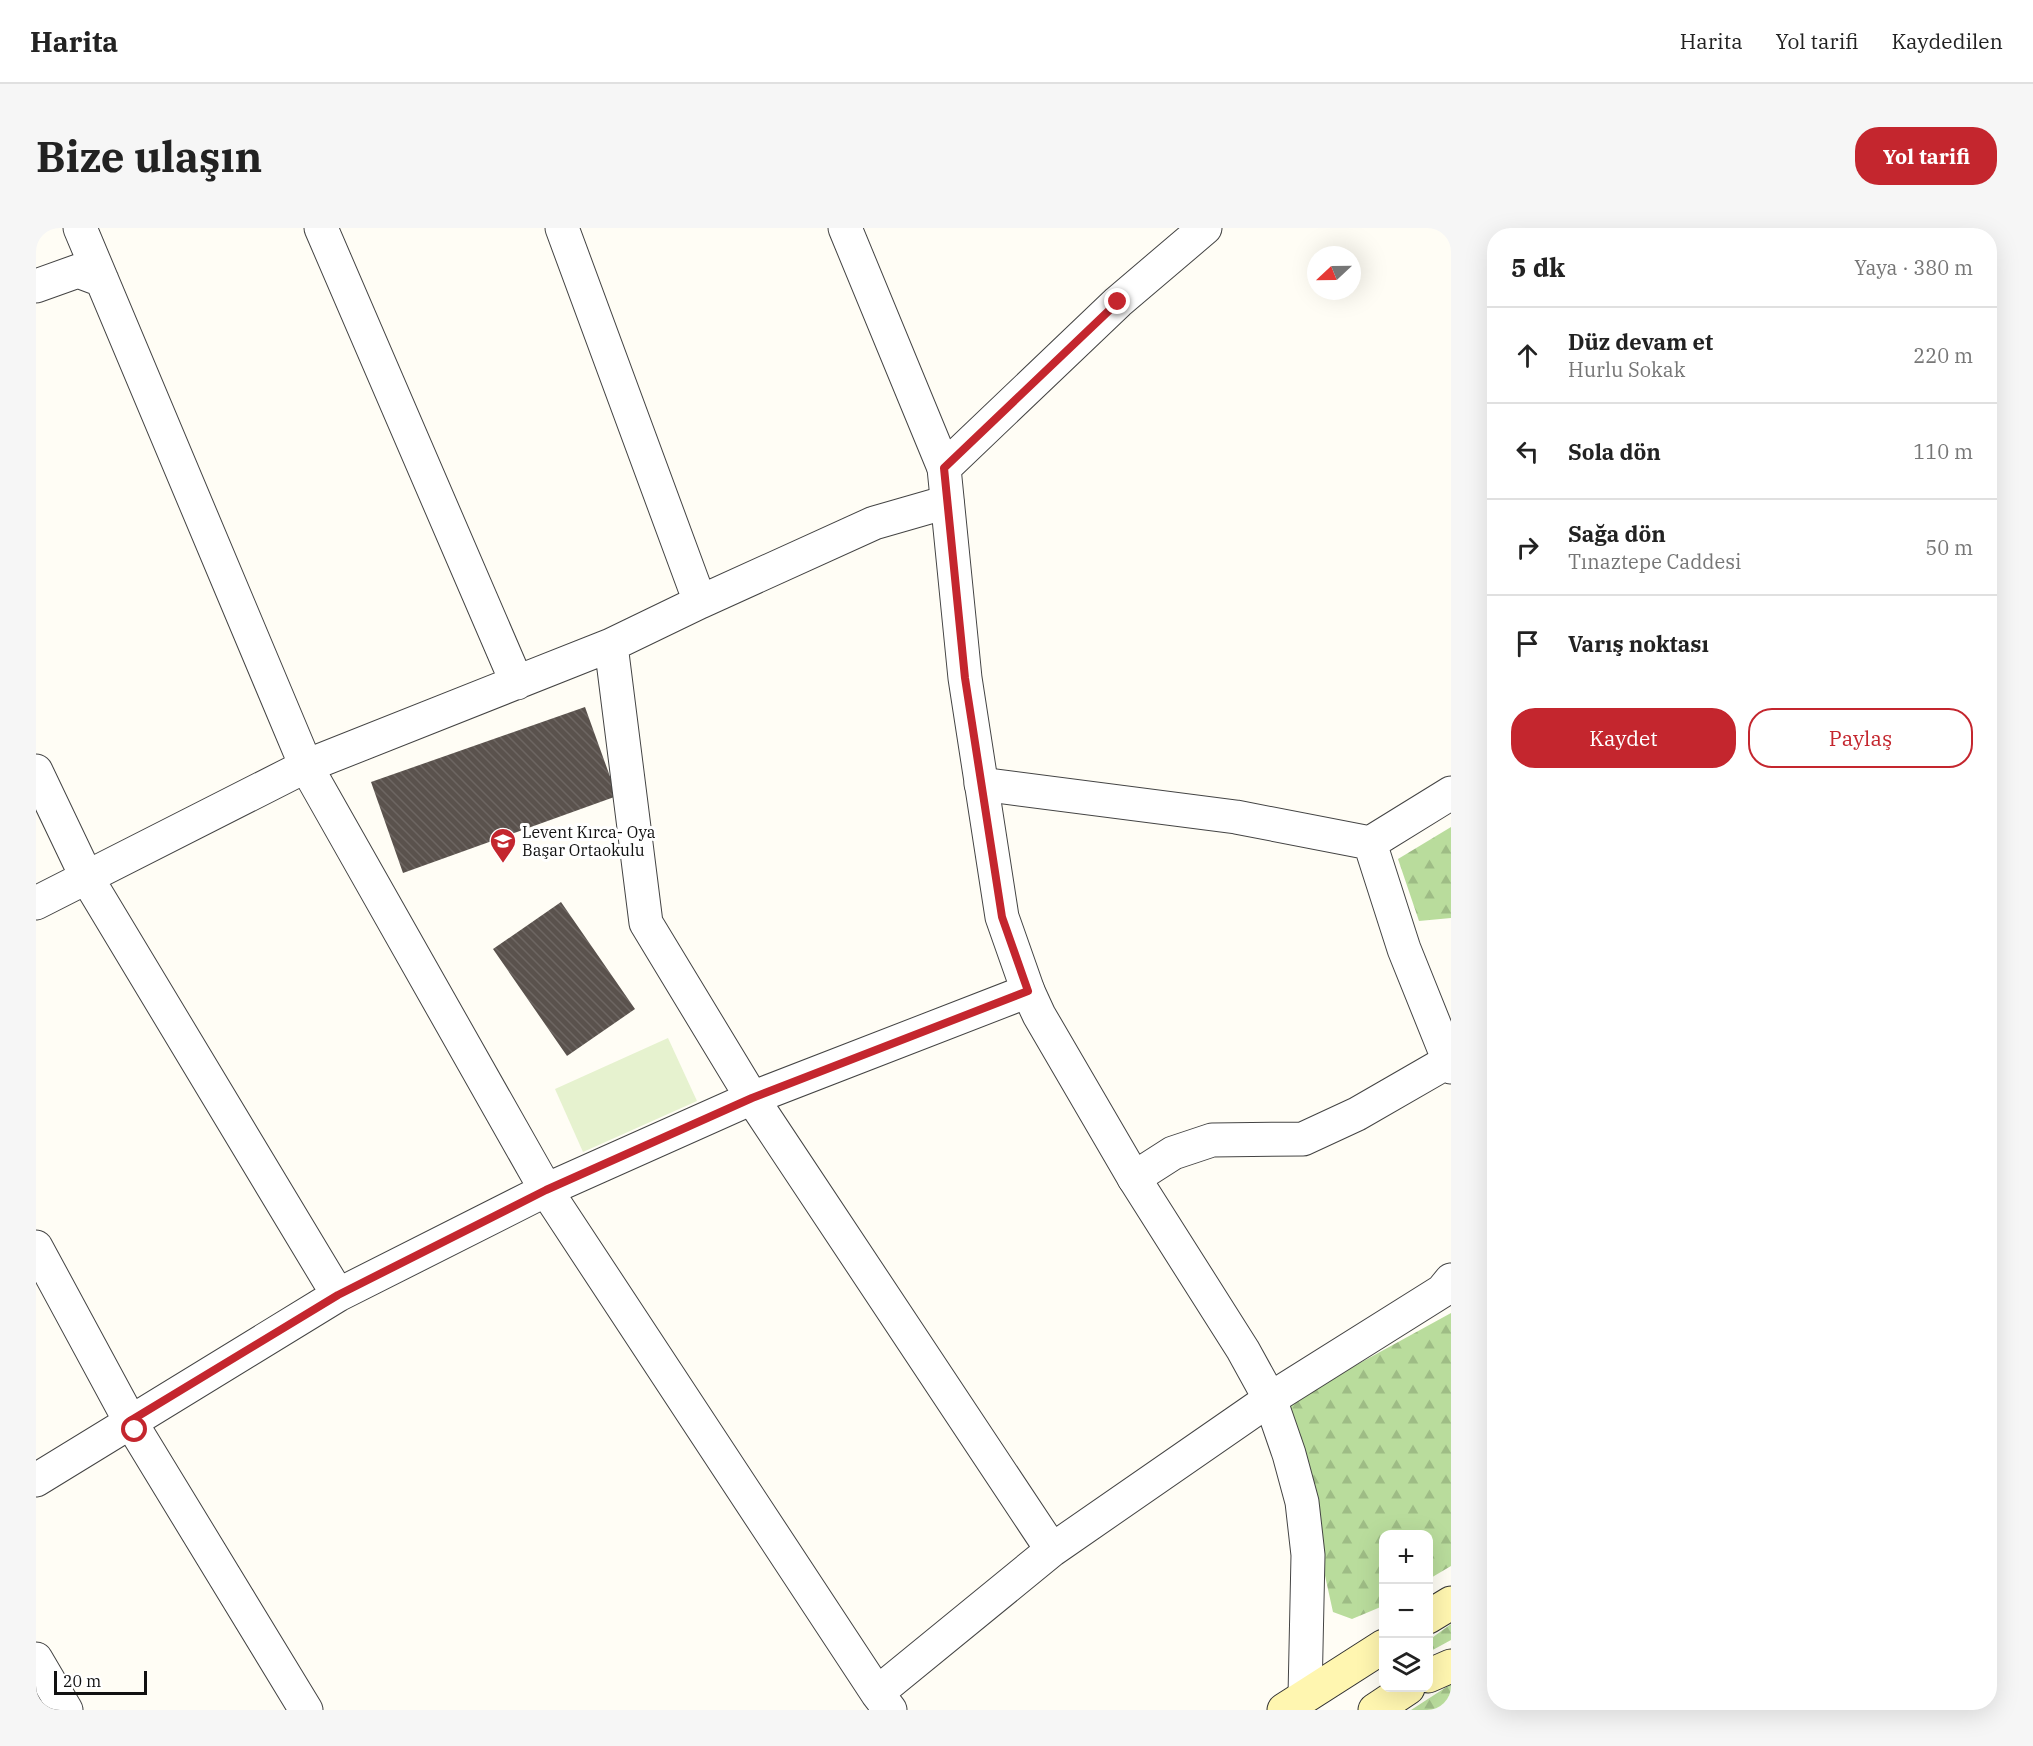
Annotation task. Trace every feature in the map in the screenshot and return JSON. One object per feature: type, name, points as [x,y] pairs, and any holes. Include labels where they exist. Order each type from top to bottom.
[{"type":"main road","points":[[1433,1614],[1451,1603]]},
{"type":"main road","points":[[1295,1702],[1379,1649]]},
{"type":"main road","points":[[1433,1674],[1451,1666]]},
{"type":"main road","points":[[1375,1710],[1402,1692]]},
{"type":"street","points":[[80,228],[306,766],[546,1190],[883,1701],[1052,1550],[1270,1400],[1442,1291],[1451,1280]]},
{"type":"street","points":[[321,228],[517,683]]},
{"type":"street","points":[[562,228],[700,602]]},
{"type":"street","points":[[845,228],[944,468],[965,678],[1002,917],[1028,991],[1039,1016],[1134,1178],[1243,1350],[1270,1400],[1289,1454],[1302,1502],[1308,1555],[1295,1702]]},
{"type":"street","points":[[944,468],[1118,302],[1205,228]]},
{"type":"street","points":[[36,286],[78,271],[102,280]]},
{"type":"street","points":[[36,903],[306,766],[611,645],[873,524],[947,502]]},
{"type":"street","points":[[611,645],[646,923],[752,1098],[1052,1550]]},
{"type":"street","points":[[36,771],[87,878],[338,1295]]},
{"type":"street","points":[[981,784],[1236,817],[1370,843],[1451,793]]},
{"type":"street","points":[[1134,1178],[1173,1153],[1212,1140],[1303,1140],[1450,1064],[1404,949],[1370,843]]},
{"type":"street","points":[[36,1480],[338,1295],[546,1190],[752,1098],[1028,991]]},
{"type":"street","points":[[36,1247],[130,1421],[306,1710]]},
{"type":"street","points":[[36,1659],[66,1710]]},
{"type":"green space","points":[[1451,827],[1451,918],[1419,921],[1398,859]]},
{"type":"green space","points":[[668,1038],[697,1101],[583,1152],[555,1089]]},
{"type":"green space","points":[[1451,1313],[1451,1566],[1433,1577],[1433,1530],[1379,1530],[1379,1608],[1352,1619],[1333,1612],[1287,1403]]},
{"type":"green space","points":[[1451,1624],[1451,1640],[1433,1650],[1433,1637]]},
{"type":"green space","points":[[1451,1684],[1451,1710],[1411,1710]]},
{"type":"building","points":[[585,707],[617,796],[403,873],[371,782]]},
{"type":"building","points":[[561,902],[635,1009],[567,1056],[493,949]]},
{"type":"place","name":"Levent Kırca- Oya Başar Ortaokulu","points":[[503,864]]},
{"type":"route","points":[[135,1430],[130,1421],[338,1295],[546,1190],[752,1098],[1028,991],[1002,917],[965,678],[944,468],[1118,302]]}]
